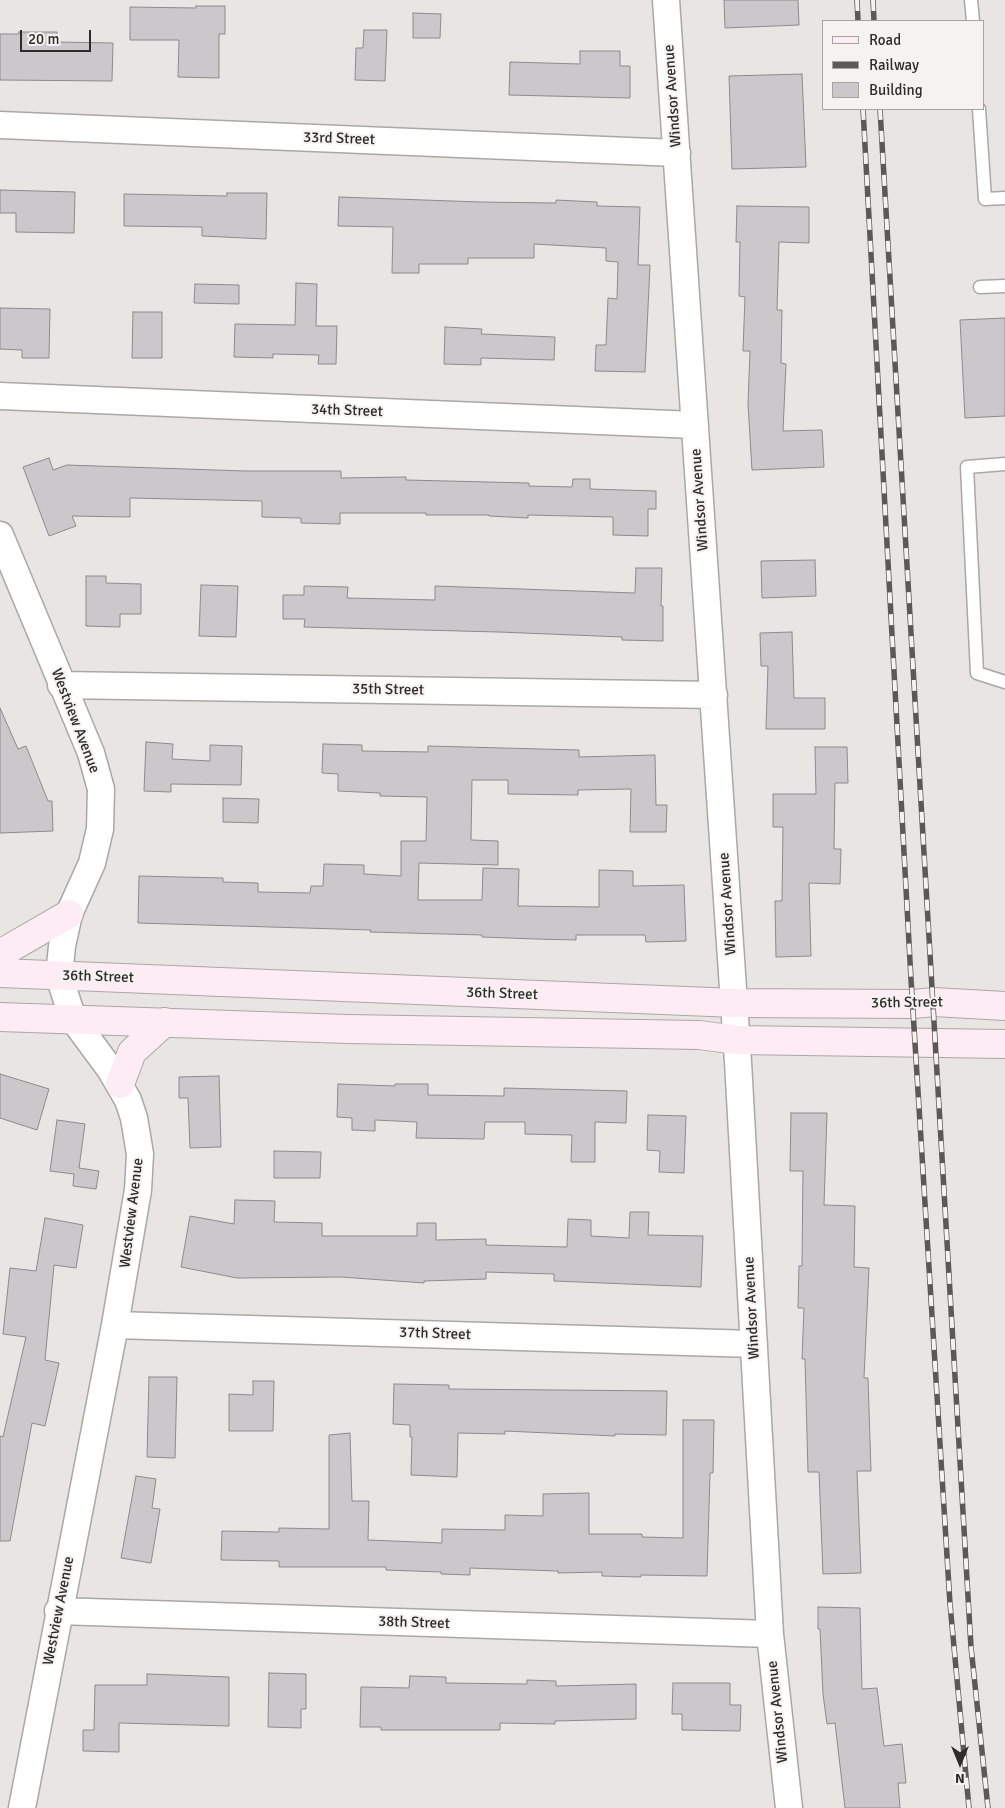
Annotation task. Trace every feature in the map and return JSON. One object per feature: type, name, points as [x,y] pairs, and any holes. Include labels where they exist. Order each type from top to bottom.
[{"type":"street","name":"Windsor Avenue","points":[[666,0],[737,1040],[770,1634],[789,1808]]},
{"type":"street","name":"33rd Street","points":[[0,125],[677,153]]},
{"type":"street","name":"34th Street","points":[[0,396],[695,425]]},
{"type":"street","name":"Westview Avenue","points":[[0,535],[91,753],[101,789],[100,829],[89,870],[69,914],[62,946],[59,976],[72,1019],[120,1084],[134,1118],[140,1154],[140,1172],[116,1324],[58,1611],[22,1808]]},
{"type":"street","name":"35th Street","points":[[61,685],[714,695]]},
{"type":"street","points":[[0,954],[69,914]]},
{"type":"street","name":"36th Street","points":[[0,973],[734,1003],[914,1004],[934,1002],[1005,1006]]},
{"type":"street","points":[[0,1017],[347,1029],[699,1035],[737,1040],[1005,1044]]},
{"type":"street","points":[[120,1084],[132,1052],[165,1022]]},
{"type":"street","name":"37th Street","points":[[116,1324],[754,1344]]},
{"type":"street","name":"38th Street","points":[[58,1611],[770,1634]]},
{"type":"lane","points":[[971,0],[973,20]]},
{"type":"lane","points":[[979,110],[985,199],[1005,198]]},
{"type":"lane","points":[[980,288],[1005,286]]},
{"type":"lane","points":[[1005,464],[967,467],[977,673],[1005,682]]},
{"type":"building","points":[[724,0],[798,0],[799,25],[725,28]]},
{"type":"building","points":[[196,6],[225,6],[225,34],[219,34],[219,78],[178,77],[179,40],[130,40],[130,7],[196,8]]},
{"type":"building","points":[[413,13],[441,14],[440,38],[413,38]]},
{"type":"building","points":[[364,30],[387,30],[385,81],[355,80],[356,48],[363,48]]},
{"type":"building","points":[[19,32],[57,32],[57,42],[113,43],[112,81],[0,80],[0,34],[19,34]]},
{"type":"building","points":[[580,51],[620,51],[620,66],[630,66],[630,98],[509,95],[510,62],[580,64]]},
{"type":"building","points":[[802,74],[806,167],[732,169],[729,76]]},
{"type":"building","points":[[0,190],[75,192],[74,233],[16,232],[16,213],[0,213]]},
{"type":"building","points":[[227,193],[267,193],[266,239],[202,236],[202,227],[124,226],[124,194],[227,196]]},
{"type":"building","points":[[339,197],[480,202],[556,203],[556,200],[597,202],[597,206],[640,207],[638,265],[650,265],[645,372],[595,371],[596,345],[606,345],[608,298],[617,299],[618,262],[606,261],[606,248],[534,244],[534,258],[468,258],[468,264],[419,264],[419,273],[392,273],[393,227],[338,226]]},
{"type":"building","points":[[737,206],[809,207],[809,243],[779,242],[777,310],[782,310],[781,363],[786,364],[783,431],[822,430],[824,467],[752,470],[748,404],[750,351],[743,351],[745,297],[739,296],[740,242],[736,242]]},
{"type":"building","points":[[296,283],[317,284],[316,326],[337,326],[336,364],[318,364],[319,355],[273,354],[273,358],[234,357],[235,324],[295,325]]},
{"type":"building","points":[[195,284],[239,285],[239,304],[194,303]]},
{"type":"building","points":[[0,308],[50,309],[49,358],[22,358],[22,350],[0,349]]},
{"type":"building","points":[[133,312],[162,312],[162,358],[132,358]]},
{"type":"building","points":[[1005,318],[1005,416],[965,418],[960,320]]},
{"type":"building","points":[[445,327],[482,329],[481,334],[555,337],[554,360],[481,358],[481,365],[444,364]]},
{"type":"building","points":[[49,458],[53,470],[67,465],[245,471],[341,471],[341,478],[406,477],[406,480],[529,483],[529,486],[572,487],[573,479],[590,479],[590,489],[656,491],[656,509],[648,509],[648,536],[613,535],[613,517],[528,515],[528,518],[489,515],[426,515],[426,513],[340,513],[340,524],[301,523],[301,518],[262,517],[262,501],[130,498],[130,517],[72,516],[76,526],[49,536],[23,467]]},
{"type":"building","points":[[815,560],[816,596],[762,598],[761,561]]},
{"type":"building","points":[[636,568],[662,568],[661,606],[663,606],[663,641],[622,640],[622,637],[499,632],[304,627],[305,619],[283,619],[283,595],[304,595],[304,586],[348,587],[347,598],[435,600],[435,586],[635,593]]},
{"type":"building","points":[[86,576],[106,576],[106,583],[141,584],[141,614],[120,614],[120,627],[86,626]]},
{"type":"building","points":[[201,585],[238,586],[236,637],[199,636]]},
{"type":"building","points":[[792,632],[794,698],[825,698],[825,729],[766,729],[768,666],[761,666],[760,633]]},
{"type":"building","points":[[0,708],[18,749],[26,746],[48,801],[52,801],[53,831],[0,833]]},
{"type":"building","points":[[146,742],[173,744],[172,759],[210,761],[210,745],[242,746],[241,785],[171,784],[171,792],[144,791]]},
{"type":"building","points":[[323,744],[362,745],[362,751],[428,752],[428,746],[579,750],[579,757],[655,755],[656,805],[667,805],[666,832],[630,832],[631,789],[578,790],[578,795],[508,794],[508,780],[472,780],[471,840],[498,841],[498,865],[419,863],[418,900],[482,900],[483,868],[519,869],[518,906],[599,907],[599,870],[633,871],[633,886],[684,885],[686,941],[646,942],[645,935],[576,935],[576,940],[370,932],[371,930],[138,923],[139,876],[223,878],[223,882],[258,883],[258,892],[310,893],[311,886],[323,886],[324,864],[364,865],[364,874],[401,876],[401,841],[426,841],[427,797],[380,796],[380,793],[338,791],[338,774],[322,773]]},
{"type":"building","points":[[815,747],[847,747],[848,783],[835,783],[834,849],[841,849],[840,884],[809,883],[811,956],[776,957],[775,901],[782,901],[783,827],[773,827],[773,794],[816,794]]},
{"type":"building","points":[[223,798],[259,799],[258,823],[223,822]]},
{"type":"building","points":[[0,1074],[49,1089],[37,1130],[0,1118]]},
{"type":"building","points":[[219,1076],[221,1147],[190,1148],[188,1098],[179,1098],[179,1077]]},
{"type":"building","points":[[338,1084],[395,1086],[395,1084],[428,1084],[428,1095],[504,1096],[504,1088],[627,1091],[626,1123],[595,1122],[595,1162],[571,1162],[572,1135],[525,1134],[525,1122],[485,1122],[484,1139],[416,1138],[417,1122],[375,1120],[375,1131],[352,1130],[352,1118],[337,1117]]},
{"type":"building","points":[[791,1113],[827,1113],[824,1205],[855,1206],[854,1267],[869,1268],[864,1378],[868,1378],[871,1471],[857,1471],[861,1573],[823,1574],[819,1472],[808,1472],[805,1359],[802,1359],[804,1308],[798,1308],[799,1266],[802,1266],[803,1171],[790,1171]]},
{"type":"building","points":[[648,1115],[686,1116],[684,1173],[659,1172],[660,1151],[647,1150]]},
{"type":"building","points":[[57,1120],[85,1124],[79,1168],[99,1171],[96,1189],[73,1186],[74,1174],[50,1171]]},
{"type":"building","points":[[274,1151],[321,1152],[320,1178],[274,1178]]},
{"type":"building","points":[[235,1200],[275,1201],[274,1222],[322,1223],[322,1236],[417,1236],[417,1223],[436,1223],[436,1240],[486,1239],[486,1245],[567,1247],[568,1219],[591,1220],[591,1236],[629,1238],[630,1212],[649,1212],[648,1235],[703,1236],[701,1287],[554,1281],[554,1274],[486,1272],[486,1279],[424,1281],[424,1283],[341,1277],[237,1278],[181,1267],[190,1216],[234,1224]]},
{"type":"building","points":[[45,1218],[83,1225],[76,1268],[54,1265],[45,1360],[59,1363],[45,1426],[32,1423],[10,1541],[0,1541],[0,1436],[3,1437],[26,1337],[3,1334],[10,1268],[36,1271]]},
{"type":"building","points":[[149,1377],[177,1377],[175,1458],[147,1457]]},
{"type":"building","points":[[253,1381],[274,1381],[273,1431],[229,1431],[229,1394],[253,1395]]},
{"type":"building","points":[[394,1384],[449,1385],[449,1389],[667,1391],[666,1435],[615,1434],[615,1436],[505,1431],[505,1434],[458,1433],[457,1477],[411,1475],[412,1437],[410,1437],[410,1425],[393,1424]]},
{"type":"building","points":[[683,1420],[714,1420],[713,1473],[710,1473],[707,1576],[602,1576],[602,1572],[558,1573],[558,1571],[470,1568],[470,1575],[386,1570],[386,1567],[279,1567],[279,1561],[221,1560],[222,1531],[279,1532],[279,1528],[329,1529],[329,1435],[350,1433],[352,1501],[369,1501],[368,1540],[442,1543],[442,1529],[505,1530],[505,1515],[543,1516],[543,1494],[589,1493],[589,1534],[642,1534],[642,1537],[683,1538]]},
{"type":"building","points":[[136,1476],[156,1479],[152,1508],[160,1509],[151,1563],[121,1558]]},
{"type":"building","points":[[818,1607],[860,1608],[862,1689],[877,1688],[884,1746],[902,1744],[906,1783],[898,1783],[900,1808],[845,1808],[835,1723],[827,1724],[823,1694],[820,1629],[818,1629]]},
{"type":"building","points":[[269,1673],[306,1674],[306,1709],[301,1709],[301,1728],[268,1727]]},
{"type":"building","points":[[147,1674],[229,1677],[229,1726],[119,1723],[119,1752],[83,1751],[83,1730],[94,1730],[95,1685],[147,1685]]},
{"type":"building","points":[[410,1676],[446,1677],[446,1683],[527,1684],[527,1680],[556,1681],[556,1686],[636,1684],[636,1719],[555,1721],[555,1724],[500,1723],[500,1730],[381,1730],[381,1727],[360,1727],[361,1687],[409,1688]]},
{"type":"building","points":[[673,1683],[730,1683],[730,1705],[741,1705],[740,1731],[682,1730],[682,1714],[672,1714]]},
{"type":"railway","points":[[857,0],[858,20]]},
{"type":"railway","points":[[873,0],[874,20]]},
{"type":"railway","points":[[863,110],[911,979],[950,1604],[969,1808]]},
{"type":"railway","points":[[880,110],[971,1647],[988,1808]]}]
